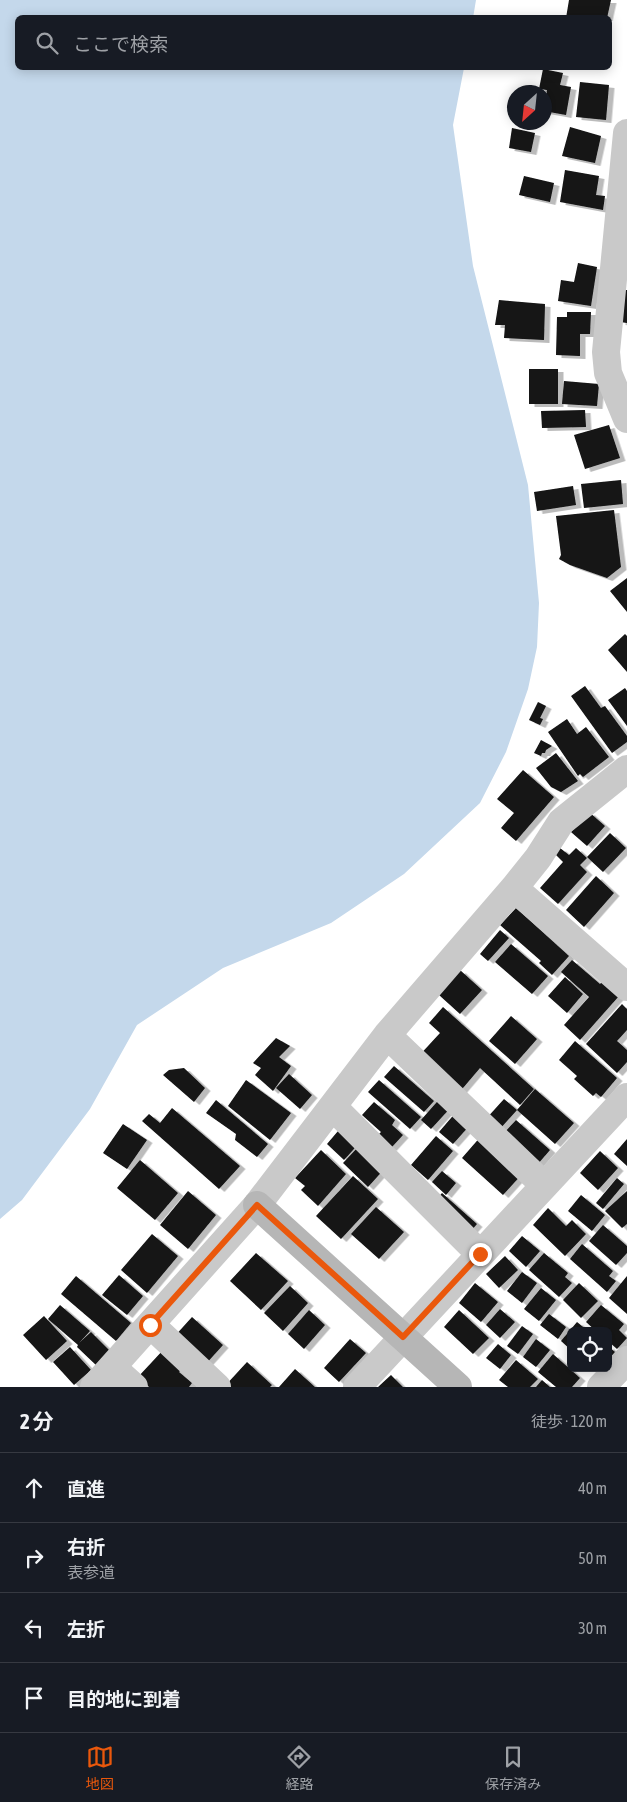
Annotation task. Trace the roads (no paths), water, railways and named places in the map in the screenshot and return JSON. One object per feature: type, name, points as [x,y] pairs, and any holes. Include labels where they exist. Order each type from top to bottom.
[{"type":"street","points":[[627,133],[616,351],[608,373],[627,419]]},
{"type":"street","points":[[94,1387],[257,1205],[388,1035],[538,858],[561,822],[627,769]]},
{"type":"street","points":[[514,888],[627,987]]},
{"type":"street","points":[[388,1035],[544,1185]]},
{"type":"street","points":[[357,1387],[627,1097]]},
{"type":"street","points":[[333,1107],[480,1254]]},
{"type":"street","points":[[257,1205],[458,1387]]},
{"type":"street","points":[[150,1325],[217,1387]]},
{"type":"street","points":[[602,1387],[627,1360]]},
{"type":"street","points":[[113,1368],[134,1387]]},
{"type":"water","points":[[0,0],[476,0],[474,15],[15,15],[15,70],[464,70],[453,125],[473,266],[528,485],[539,603],[537,647],[528,689],[506,752],[480,803],[404,874],[331,923],[223,968],[137,1025],[90,1109],[22,1200],[0,1219]]}]
